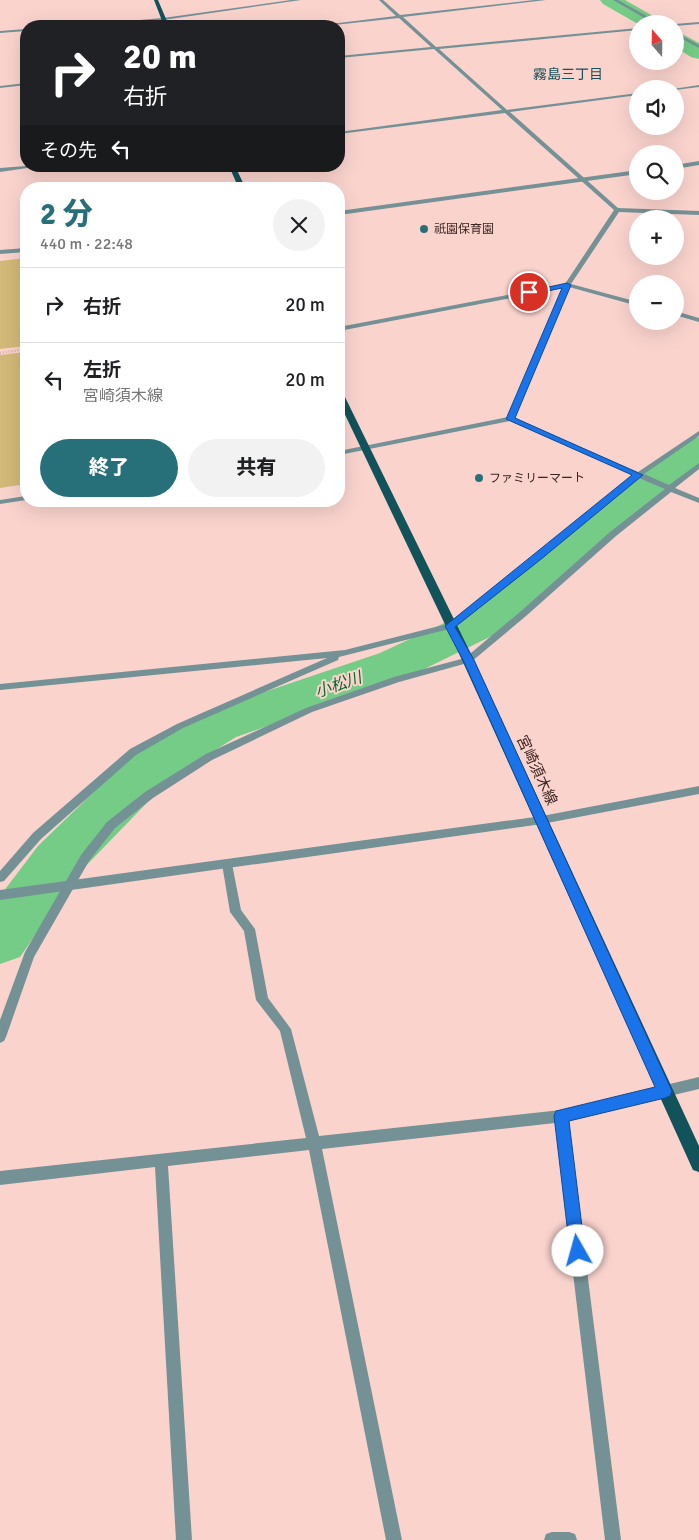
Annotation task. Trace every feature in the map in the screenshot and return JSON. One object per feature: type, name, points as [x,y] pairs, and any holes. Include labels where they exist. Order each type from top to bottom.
[{"type":"main road","points":[[156,0],[163,19]]},
{"type":"main road","name":"宮崎須木線","points":[[345,405],[450,626],[467,657],[699,1164]]},
{"type":"street","points":[[150,20],[299,0]]},
{"type":"street","points":[[381,0],[617,210],[699,213]]},
{"type":"street","points":[[345,23],[544,0]]},
{"type":"street","points":[[615,0],[643,15]]},
{"type":"street","points":[[615,8],[628,7]]},
{"type":"street","points":[[684,24],[699,23]]},
{"type":"street","points":[[0,32],[20,30]]},
{"type":"street","points":[[345,55],[629,30]]},
{"type":"street","points":[[684,38],[699,47]]},
{"type":"street","points":[[0,87],[20,85]]},
{"type":"street","points":[[684,88],[699,86]]},
{"type":"street","points":[[345,132],[629,95]]},
{"type":"street","points":[[684,165],[699,163]]},
{"type":"street","points":[[0,170],[20,168]]},
{"type":"street","points":[[345,212],[629,173]]},
{"type":"street","points":[[510,419],[567,285],[617,210]]},
{"type":"street","points":[[0,252],[20,250]]},
{"type":"street","points":[[345,328],[567,285],[629,302]]},
{"type":"street","points":[[684,316],[699,320]]},
{"type":"street","points":[[345,452],[510,419],[699,501]]},
{"type":"street","points":[[0,687],[345,653],[450,626],[638,475],[699,433]]},
{"type":"street","points":[[0,1037],[29,956],[85,858],[111,825],[149,795],[209,756],[308,710],[467,657],[522,614],[613,534],[699,466]]},
{"type":"street","points":[[0,502],[20,499]]},
{"type":"street","points":[[0,878],[37,836],[133,752],[180,726],[345,653]]},
{"type":"street","points":[[4,895],[542,820],[699,790]]},
{"type":"street","points":[[227,864],[236,912],[249,929],[262,1000],[286,1029],[314,1143],[394,1540]]},
{"type":"street","points":[[0,1178],[561,1116],[699,1083]]},
{"type":"street","points":[[561,1116],[613,1540]]},
{"type":"street","points":[[160,1160],[184,1540]]},
{"type":"street","points":[[552,1540],[569,1540]]},
{"type":"path","points":[[0,353],[20,350]]},
{"type":"shaded area","points":[[20,259],[20,347],[0,349],[0,261]]},
{"type":"shaded area","points":[[20,353],[20,485],[0,488],[0,355]]},
{"type":"waterway","name":"小松川","points":[[610,0],[637,15]]},
{"type":"waterway","name":"小松川","points":[[684,43],[699,52]]},
{"type":"waterway","name":"小松川","points":[[0,940],[57,861],[153,765],[219,725],[396,664],[486,621],[646,486],[699,448]]},
{"type":"place","name":"祇園保育園","points":[[424,229]]},
{"type":"place","name":"ファミリーマート","points":[[479,478]]},
{"type":"district","name":"霧島三丁目","points":[[568,74]]},
{"type":"route","points":[[529,292],[567,285],[510,419],[638,475],[597,510],[450,626],[468,660],[665,1091],[561,1116],[578,1251]]}]
